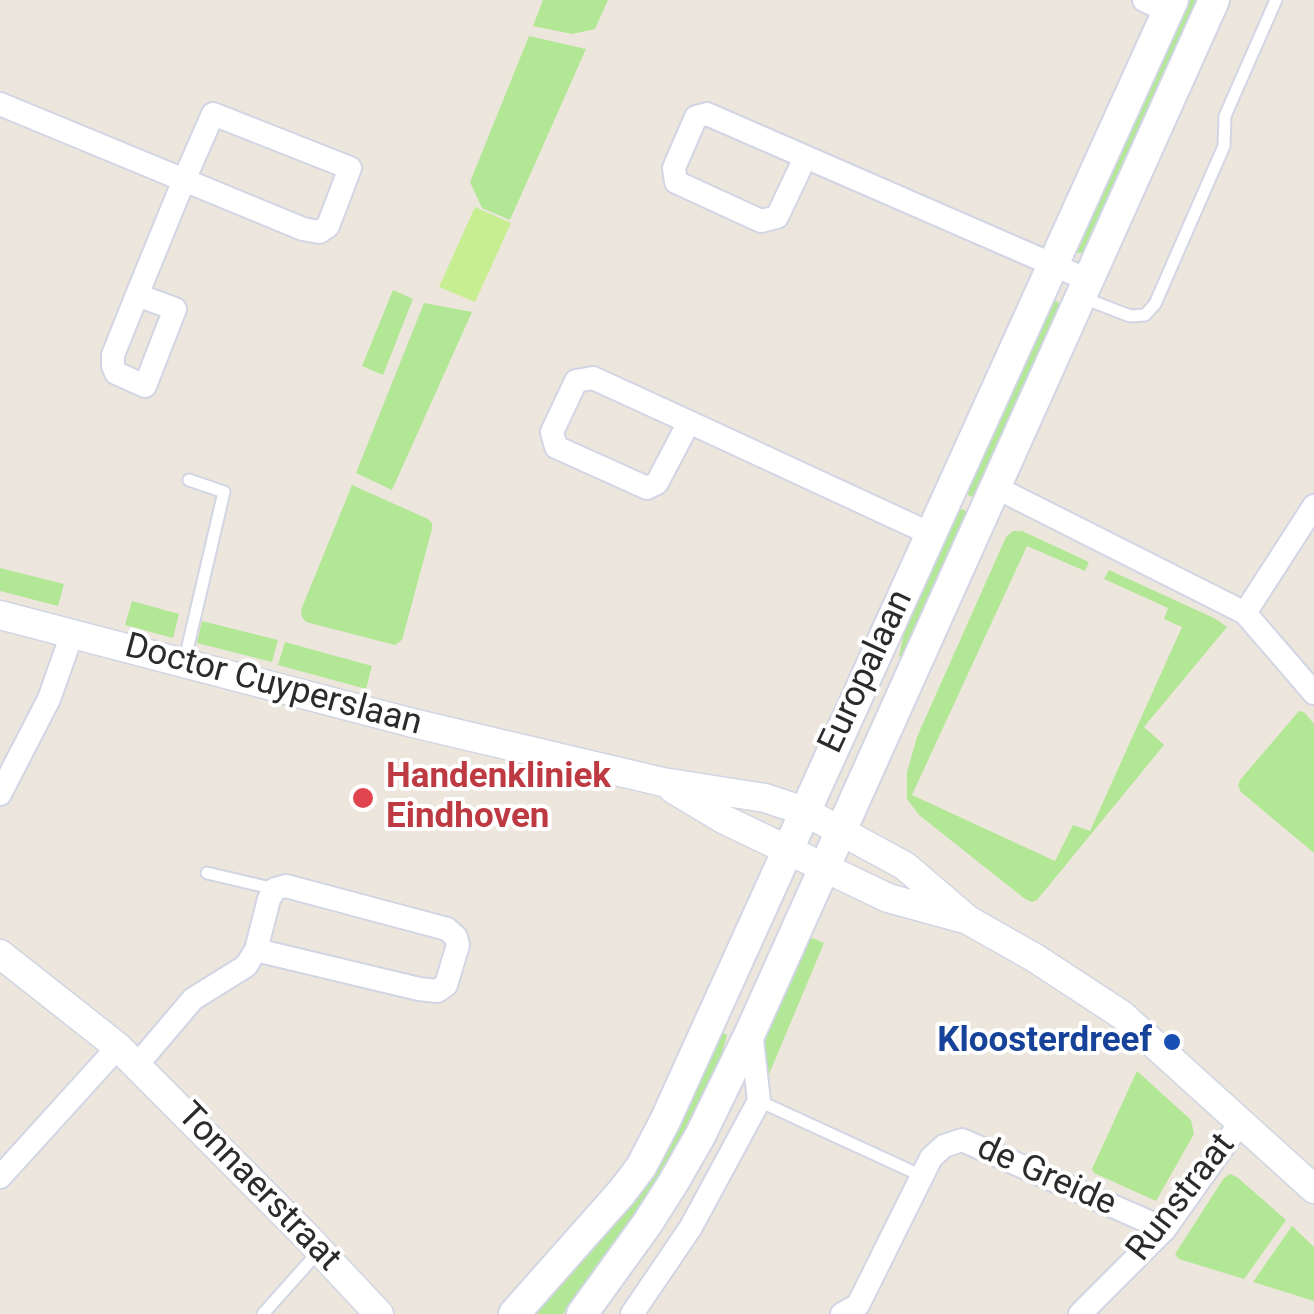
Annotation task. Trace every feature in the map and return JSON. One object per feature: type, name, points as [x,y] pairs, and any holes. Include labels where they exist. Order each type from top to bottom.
[{"type":"main road","name":"Europalaan","points":[[582,1314],[673,1183],[751,1031],[1214,0]]},
{"type":"main road","name":"Europalaan","points":[[514,1314],[622,1192],[641,1167],[665,1121],[1053,264],[1161,4]]},
{"type":"street","points":[[0,104],[184,180],[303,229],[319,232],[328,226],[350,168],[213,114],[184,180],[137,294]]},
{"type":"street","points":[[805,158],[777,218],[761,221],[676,182],[674,168],[696,118],[707,114],[1053,264],[1084,288]]},
{"type":"street","points":[[689,422],[657,483],[647,488],[556,447],[552,432],[576,382],[593,378],[689,422],[930,534]]},
{"type":"street","points":[[995,488],[1246,613],[1314,692]]},
{"type":"street","points":[[1246,613],[1314,506]]},
{"type":"street","name":"Doctor Cuyperslaan","points":[[0,615],[428,726],[664,782],[766,798],[840,831]]},
{"type":"street","points":[[0,794],[48,699],[72,634]]},
{"type":"street","name":"Doctor Cuyperslaan","points":[[664,782],[722,820],[824,868]]},
{"type":"street","points":[[840,831],[905,866],[968,920],[1122,1014],[1314,1189]]},
{"type":"street","points":[[824,868],[888,898],[968,920]]},
{"type":"street","points":[[0,1177],[193,999],[246,966],[256,950],[269,898],[275,889],[286,886],[447,929],[458,945],[446,985],[437,991],[256,950]]},
{"type":"street","name":"Tonnaerstraat","points":[[0,954],[128,1056],[378,1313]]},
{"type":"street","points":[[632,1314],[691,1227],[759,1101],[751,1031]]},
{"type":"street","name":"Runstraat","points":[[1080,1314],[1165,1229],[1240,1123]]},
{"type":"street","name":"de Greide","points":[[842,1314],[858,1304],[931,1158],[944,1146],[962,1140],[1165,1229]]},
{"type":"lane","points":[[1084,288],[1130,316],[1145,315],[1155,304],[1224,146],[1225,116],[1276,0]]},
{"type":"lane","points":[[184,663],[224,492],[188,480]]},
{"type":"lane","points":[[207,873],[275,889]]},
{"type":"lane","points":[[759,1101],[922,1176]]},
{"type":"lane","points":[[264,1314],[320,1250]]},
{"type":"green space","points":[[543,0],[608,0],[595,29],[572,34],[533,26]]},
{"type":"green space","points":[[1183,0],[1200,0],[1085,253],[1078,253],[1075,251]]},
{"type":"green space","points":[[529,36],[586,49],[510,220],[482,208],[470,182]]},
{"type":"green space","points":[[475,207],[511,223],[475,302],[439,287]]},
{"type":"green space","points":[[393,290],[413,299],[383,375],[362,366]]},
{"type":"green space","points":[[1051,300],[1061,307],[976,499],[962,492]]},
{"type":"green space","points":[[424,303],[472,312],[392,490],[356,473]]},
{"type":"green space","points":[[352,485],[432,523],[402,640],[395,645],[306,622],[302,617],[301,610]]},
{"type":"green space","points":[[955,506],[970,513],[905,660],[899,656],[909,610]]},
{"type":"green space","points":[[1013,531],[1022,531],[1089,562],[1085,571],[1027,546],[912,795],[1055,861],[1073,825],[1090,831],[1182,627],[1164,619],[1168,608],[1104,579],[1109,570],[1227,627],[1144,727],[1164,745],[1032,902],[919,815],[907,799],[907,772],[917,737],[1006,537]]},
{"type":"green space","points":[[0,568],[64,584],[58,606],[0,591]]},
{"type":"green space","points":[[132,601],[179,614],[173,638],[125,625]]},
{"type":"green space","points":[[202,621],[278,640],[272,662],[197,643]]},
{"type":"green space","points":[[285,642],[372,666],[366,689],[278,665]]},
{"type":"green space","points":[[1299,711],[1314,724],[1314,853],[1238,786]]},
{"type":"green space","points":[[807,936],[824,943],[767,1079],[762,1034]]},
{"type":"green space","points":[[719,1031],[727,1035],[714,1080],[692,1127],[613,1249],[563,1314],[536,1314],[646,1184]]},
{"type":"green space","points":[[1137,1071],[1191,1120],[1194,1134],[1156,1201],[1092,1169]]},
{"type":"green space","points":[[1230,1174],[1286,1220],[1244,1279],[1179,1259],[1175,1254]]},
{"type":"green space","points":[[1292,1226],[1314,1247],[1314,1301],[1253,1282]]},
{"type":"place","name":"Handenkliniek Eindhoven","points":[[363,798]]},
{"type":"place","name":"Kloosterdreef","points":[[1172,1042]]}]
